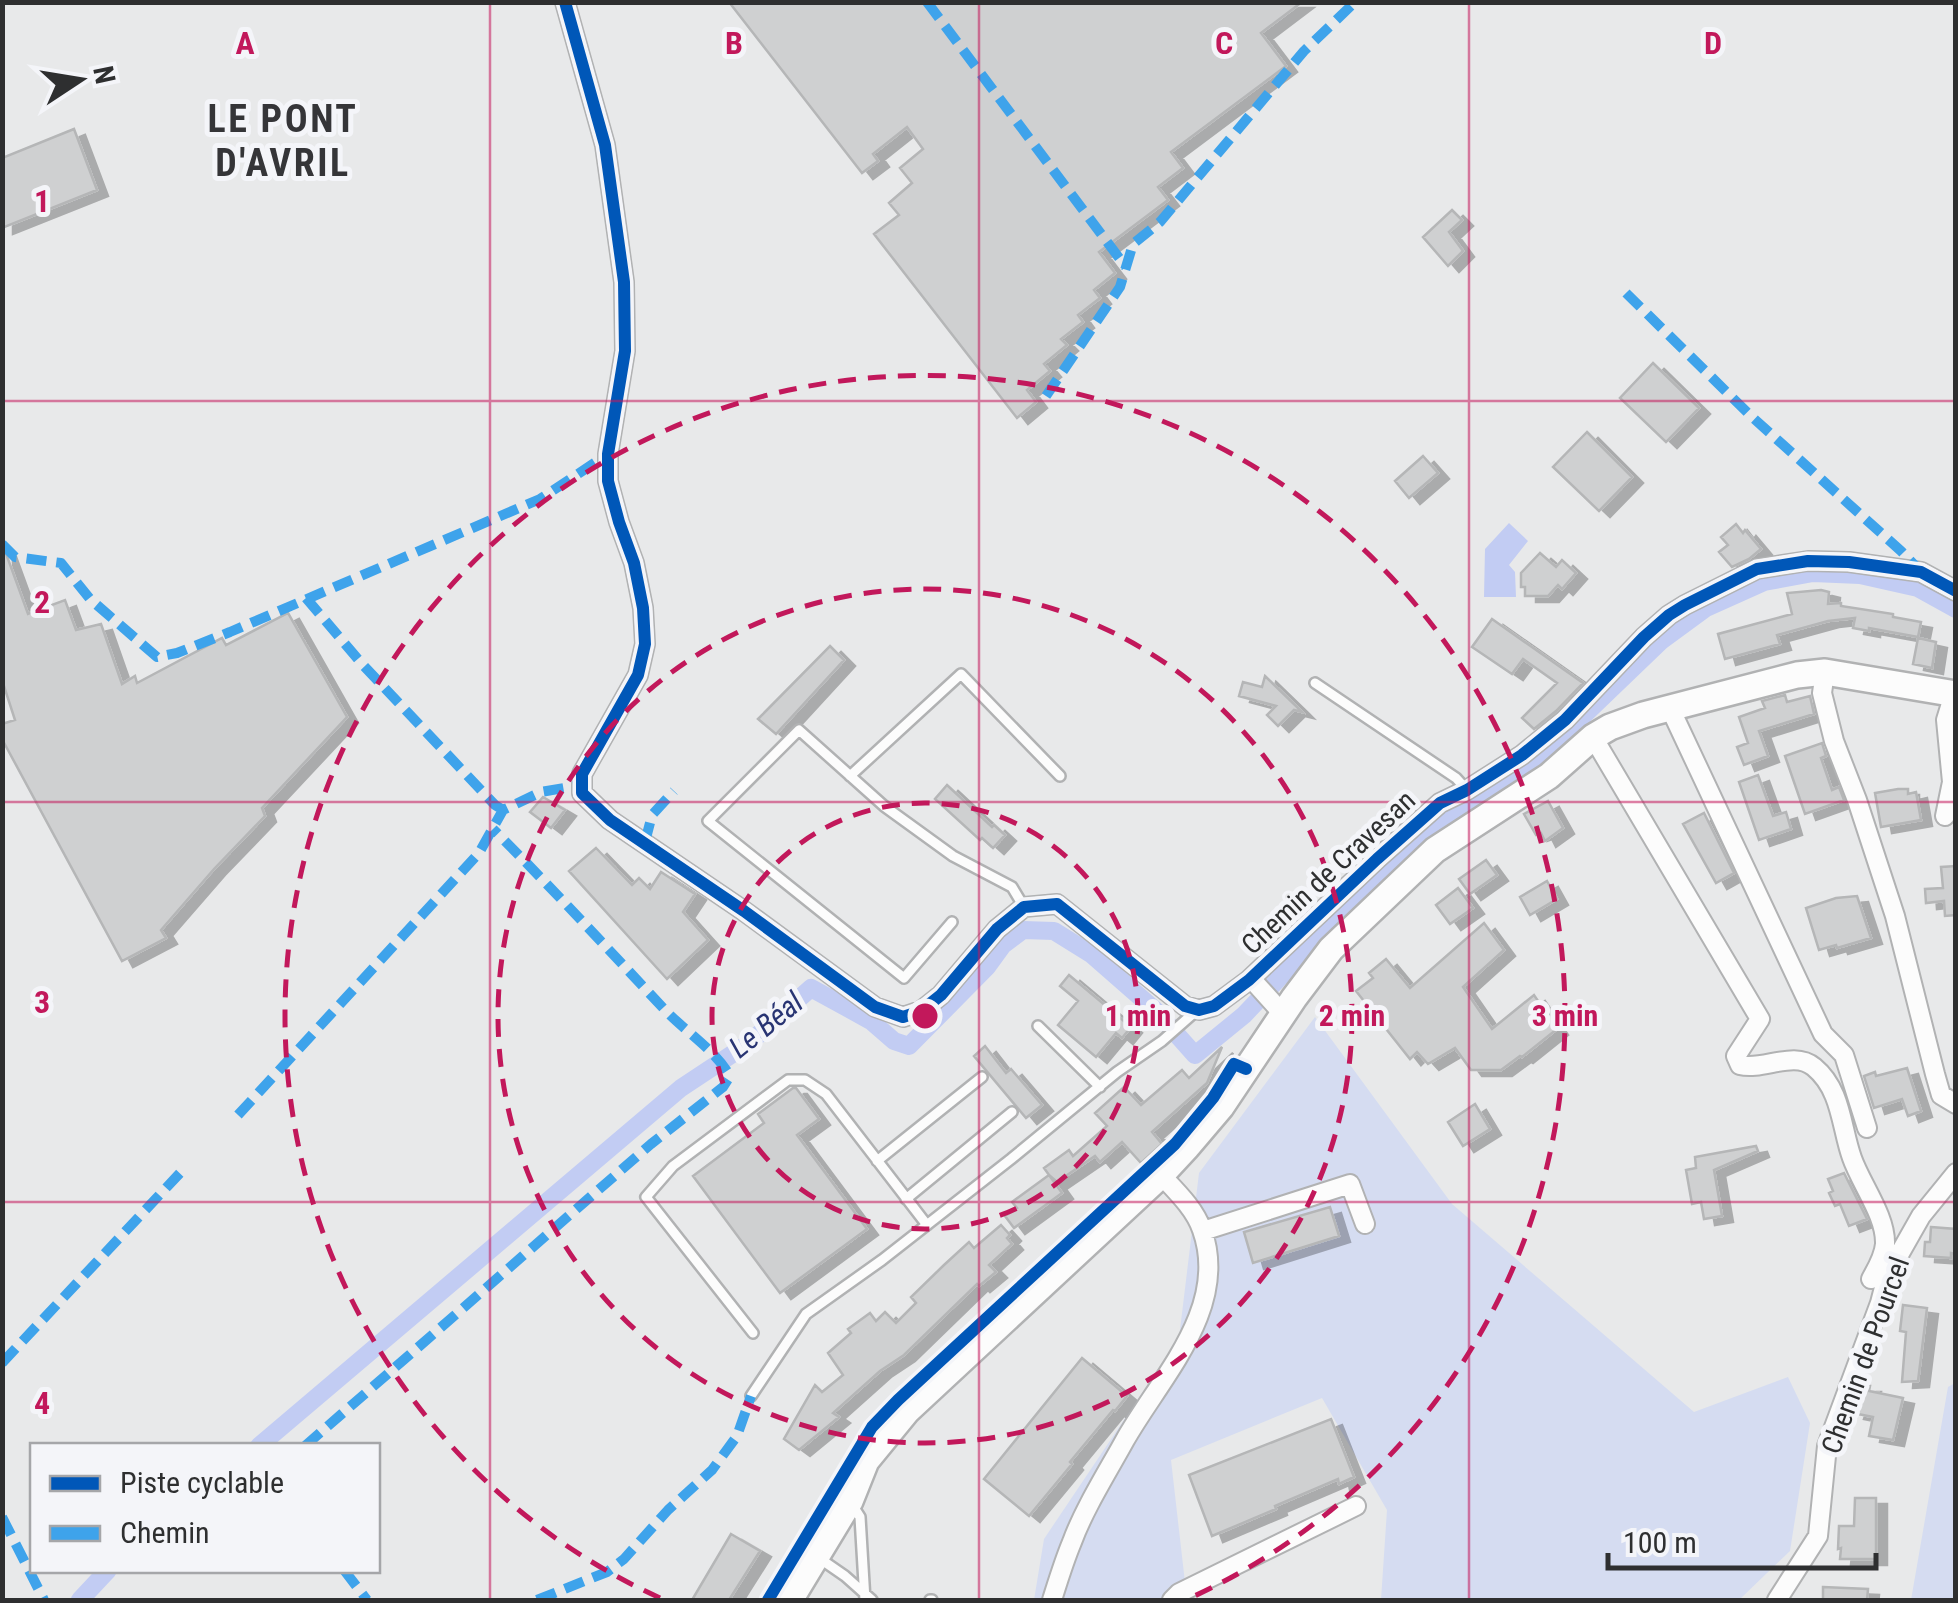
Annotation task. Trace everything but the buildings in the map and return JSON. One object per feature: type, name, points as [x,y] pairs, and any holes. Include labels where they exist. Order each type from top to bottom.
[{"type":"main road","points":[[790,1600],[850,1501],[866,1461],[908,1411],[1161,1175],[1221,1107],[1277,1008],[1330,949],[1436,850],[1549,776],[1610,727],[1670,708],[1797,675],[1825,672],[1954,694]]},
{"type":"street","points":[[564,2],[605,144],[624,282],[625,350],[608,454],[608,481],[634,563],[645,644],[638,675],[582,774],[582,793],[610,820],[875,1007],[904,1017],[921,1011],[940,995],[997,929],[1024,907],[1057,904],[1184,1006],[1198,1010]]},
{"type":"street","name":"Chemin de Cravesan","points":[[1198,1010],[1214,1006],[1252,982],[1364,870],[1440,803],[1522,755],[1564,720],[1669,615],[1757,569],[1808,561],[1881,565],[1921,572],[1956,592]]},
{"type":"street","points":[[1825,672],[1822,693],[1834,741],[1890,899],[1941,1095],[1956,1104]]},
{"type":"street","points":[[1945,816],[1952,782],[1946,720],[1954,694]]},
{"type":"street","points":[[1670,708],[1823,1034],[1844,1055],[1867,1128]]},
{"type":"street","points":[[1594,737],[1760,1019],[1736,1056],[1740,1066],[1750,1068],[1791,1060],[1812,1064],[1829,1084],[1844,1121],[1851,1156],[1876,1208],[1886,1241],[1871,1279]]},
{"type":"street","points":[[1252,982],[1277,1008]]},
{"type":"street","name":"Chemin de Pourcel","points":[[1777,1600],[1818,1536],[1828,1446],[1887,1276],[1921,1216],[1956,1173]]},
{"type":"street","points":[[1052,1600],[1072,1539],[1126,1437],[1186,1348],[1205,1297],[1208,1260],[1203,1231],[1193,1212],[1161,1175]]},
{"type":"street","points":[[1203,1231],[1350,1184],[1365,1224]]},
{"type":"street","points":[[1172,1600],[1356,1506]]},
{"type":"lane","points":[[850,776],[961,674],[1060,776]]},
{"type":"lane","points":[[1315,683],[1456,778],[1467,790]]},
{"type":"lane","points":[[952,922],[904,978],[708,821],[799,730],[884,806],[953,856],[1012,887],[1024,907]]},
{"type":"lane","points":[[750,1396],[806,1314],[927,1225],[1198,1010]]},
{"type":"lane","points":[[1038,1026],[1100,1087]]},
{"type":"lane","points":[[878,1161],[982,1077]]},
{"type":"lane","points":[[753,1333],[646,1197],[673,1166],[788,1080],[805,1080],[826,1094],[927,1225]]},
{"type":"lane","points":[[906,1199],[1012,1112]]},
{"type":"lane","points":[[850,1501],[860,1517],[867,1599]]},
{"type":"lane","points":[[817,1556],[845,1576],[867,1599]]},
{"type":"shaded area","points":[[1315,1017],[1452,1204],[1694,1412],[1788,1377],[1810,1423],[1790,1551],[1739,1600],[1381,1600],[1387,1510],[1322,1398],[1171,1460],[1187,1600],[1034,1600],[1044,1539],[1179,1338],[1199,1173]]},
{"type":"shaded area","points":[[1955,1383],[1955,1600],[1911,1600],[1948,1387]]},
{"type":"water","points":[[1509,523],[1528,541],[1509,565],[1515,572],[1516,597],[1484,597],[1485,549]]},
{"type":"waterway","name":"Le Béal","points":[[263,1443],[681,1088],[749,1043],[811,988],[871,1021],[894,1041],[909,1046],[987,967],[1003,945],[1023,930],[1054,931],[1091,954],[1155,1010],[1195,1055],[1244,1015],[1356,897],[1434,824],[1534,763],[1661,641],[1706,608],[1764,582],[1813,573],[1860,575],[1918,588],[1956,609]]},
{"type":"waterway","name":"Le Béal","points":[[80,1600],[105,1573]]},
{"type":"marked path","points":[[927,2],[1126,267]]},
{"type":"marked path","points":[[1046,396],[1120,287],[1133,244],[1160,222],[1304,51],[1355,2]]},
{"type":"marked path","points":[[1626,293],[1751,416],[1921,572]]},
{"type":"marked path","points":[[2,544],[15,557],[61,563],[90,599],[157,657],[230,632],[540,499],[608,454]]},
{"type":"marked path","points":[[306,598],[363,665],[503,810]]},
{"type":"marked path","points":[[238,1115],[479,853],[503,810],[541,792],[581,785]]},
{"type":"marked path","points":[[645,842],[652,815],[674,791]]},
{"type":"marked path","points":[[308,1443],[651,1144],[723,1087],[730,1076],[493,829]]},
{"type":"marked path","points":[[2,1363],[181,1172]]},
{"type":"marked path","points":[[537,1600],[607,1572],[624,1559],[668,1510],[712,1470],[737,1436],[751,1396]]},
{"type":"marked path","points":[[2,1517],[30,1572]]},
{"type":"marked path","points":[[30,1573],[44,1600]]},
{"type":"marked path","points":[[346,1573],[367,1600]]},
{"type":"cycle path","points":[[565,2],[605,145],[624,282],[625,351],[608,454],[608,481],[634,563],[645,644],[638,675],[582,774],[582,793],[610,820],[875,1007],[903,1017],[921,1011],[941,995],[997,929],[1024,907],[1057,904],[1185,1006],[1199,1010],[1214,1006],[1249,980],[1440,803],[1522,755],[1565,720],[1644,637],[1685,605],[1757,569],[1808,561],[1921,572],[1956,591]]},
{"type":"cycle path","points":[[768,1600],[872,1427],[1175,1144],[1213,1098],[1234,1064],[1246,1069]]},
{"type":"district","name":"LE PONT D'AVRIL","points":[[283,140]]}]
